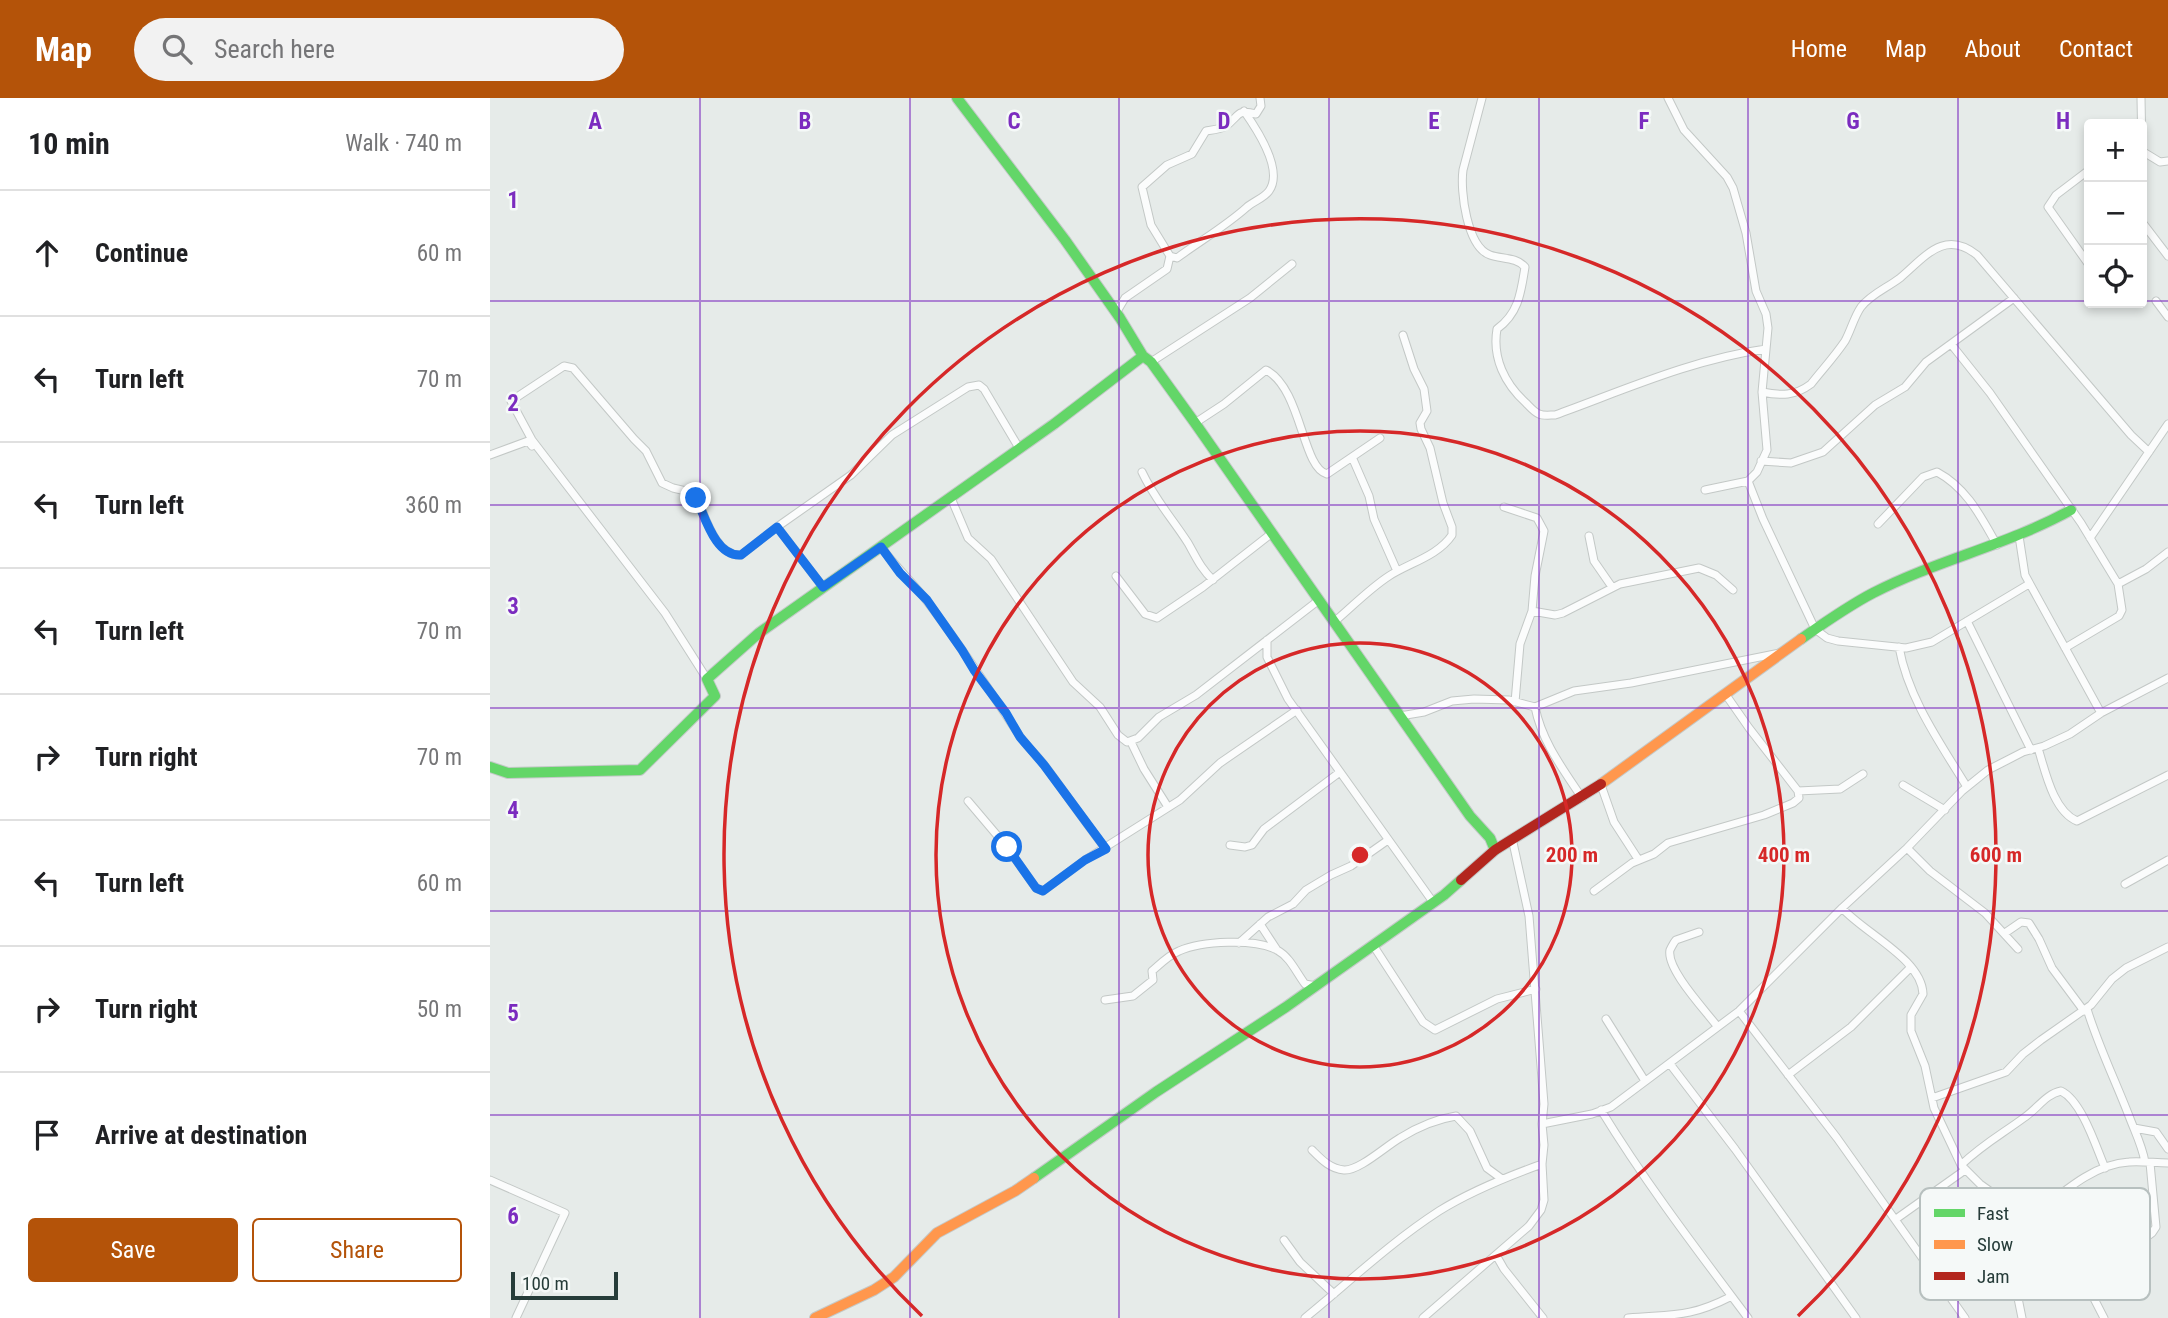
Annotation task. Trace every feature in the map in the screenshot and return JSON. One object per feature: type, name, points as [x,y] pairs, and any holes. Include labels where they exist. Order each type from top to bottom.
[{"type":"street","points":[[957,98],[1065,240],[1470,816],[1490,838],[1495,850]]},
{"type":"street","points":[[1244,111],[1256,114],[1261,106],[1260,98]]},
{"type":"street","points":[[1482,98],[1463,170],[1466,209],[1472,236],[1480,249],[1490,256],[1521,261],[1525,267],[1520,299],[1507,322],[1497,329],[1496,335],[1499,362],[1506,381],[1532,408],[1539,414],[1555,415],[1698,363],[1766,349]]},
{"type":"street","points":[[1668,98],[1684,130],[1727,177],[1733,188],[1746,233],[1756,291],[1766,314],[1768,328],[1762,392],[1768,450],[1757,472],[1748,481],[1705,490]]},
{"type":"street","points":[[2141,98],[2141,119]]},
{"type":"street","points":[[1244,111],[1263,141],[1270,159],[1273,178],[1271,189],[1234,219],[1177,258],[1170,256],[1151,225],[1142,187],[1167,165],[1192,154],[1206,131],[1222,128],[1244,111]]},
{"type":"street","points":[[2147,154],[2160,162],[2168,161]]},
{"type":"street","points":[[2084,174],[2056,195],[2048,207],[2084,258]]},
{"type":"street","points":[[2147,229],[2168,256]]},
{"type":"street","points":[[1762,392],[1784,396],[1805,389],[1844,342],[1863,305],[1901,277],[1922,257],[1941,246],[1951,244],[1966,247],[1977,255],[2131,435],[2149,452]]},
{"type":"street","points":[[1116,313],[1125,298],[1167,269],[1170,256]]},
{"type":"street","points":[[707,679],[759,633],[823,587],[1147,359],[1250,298],[1292,264]]},
{"type":"street","points":[[1761,461],[1791,463],[1823,453],[1875,405],[1905,387],[1921,366],[2014,298]]},
{"type":"street","points":[[2157,301],[2168,317]]},
{"type":"street","points":[[1334,622],[1381,581],[1439,549],[1452,535],[1430,448],[1421,429],[1420,423],[1427,406],[1424,389],[1403,335]]},
{"type":"street","points":[[1951,344],[1990,393],[2090,538],[2118,584],[2122,610],[2119,616],[2066,648]]},
{"type":"street","points":[[490,766],[514,773],[640,769],[715,696],[665,613],[532,440],[511,401],[564,366],[573,368],[646,451],[662,483],[690,492],[696,498],[721,548],[735,555],[741,555],[851,475],[892,435],[973,385],[984,389],[1019,448]]},
{"type":"street","points":[[1195,423],[1224,404],[1266,370],[1273,374],[1292,401],[1316,467],[1322,473],[1327,474],[1380,438]]},
{"type":"street","points":[[2090,538],[2168,424]]},
{"type":"street","points":[[490,455],[528,441],[649,598],[707,679]]},
{"type":"street","points":[[1352,457],[1374,519],[1397,571]]},
{"type":"street","points":[[1142,472],[1152,493],[1187,542],[1202,570],[1213,580]]},
{"type":"street","points":[[1878,524],[1923,477],[1937,472],[1964,493],[1997,545]]},
{"type":"street","points":[[1748,481],[1763,520],[1815,629],[1827,638],[1899,647],[1919,646],[1932,642],[2029,584]]},
{"type":"street","points":[[951,498],[968,538],[991,559],[1073,682],[1100,707],[1118,735],[1131,742]]},
{"type":"street","points":[[1504,507],[1537,518],[1544,531],[1535,576],[1532,611],[1520,644],[1515,702]]},
{"type":"street","points":[[815,1318],[874,1290],[894,1277],[937,1233],[1015,1191],[1156,1092],[1176,1082],[1261,1021],[1317,986],[1433,902],[1495,850],[1583,799],[1815,629],[1873,593],[1928,569],[2019,536],[2071,510]]},
{"type":"street","points":[[777,527],[823,587]]},
{"type":"street","points":[[1116,576],[1145,614],[1154,618],[1161,616],[1213,580],[1272,533]]},
{"type":"street","points":[[1589,536],[1594,561],[1612,587]]},
{"type":"street","points":[[2019,536],[2029,584],[2101,713]]},
{"type":"street","points":[[881,547],[900,573],[927,600],[1020,737],[1106,849]]},
{"type":"street","points":[[2118,584],[2146,569],[2168,552]]},
{"type":"street","points":[[1532,611],[1555,615],[1563,613],[1612,587],[1699,568],[1716,575],[1733,590]]},
{"type":"street","points":[[1131,742],[1159,718],[1196,695],[1319,600]]},
{"type":"street","points":[[1968,621],[2062,807],[2074,820],[2082,820],[2168,775]]},
{"type":"street","points":[[1268,640],[1267,657],[1297,710],[1433,902]]},
{"type":"street","points":[[1899,647],[1904,673],[1914,694],[1967,787]]},
{"type":"street","points":[[1252,651],[1267,657]]},
{"type":"street","points":[[1400,716],[1424,712],[1452,701],[1495,698],[1535,707],[1574,691],[1631,683],[1784,652]]},
{"type":"street","points":[[1542,1124],[1592,1114],[1611,1107],[1739,1011],[1842,908],[1908,848],[1967,787],[2008,758],[2070,734],[2101,713],[2168,678]]},
{"type":"street","points":[[1594,891],[1638,859],[1654,854],[1672,841],[1764,815],[1799,798],[1798,791],[1726,695]]},
{"type":"street","points":[[1535,707],[1539,728],[1546,742],[1583,799]]},
{"type":"street","points":[[968,801],[1040,891],[1048,890],[1067,873],[1180,800],[1220,764],[1297,710]]},
{"type":"street","points":[[1131,742],[1168,807]]},
{"type":"street","points":[[1230,845],[1252,845],[1264,829],[1340,772]]},
{"type":"street","points":[[1798,791],[1840,789],[1863,774]]},
{"type":"street","points":[[1601,785],[1614,822],[1638,859]]},
{"type":"street","points":[[1903,785],[1945,810]]},
{"type":"street","points":[[1490,838],[1509,840]]},
{"type":"street","points":[[1239,943],[1276,912],[1293,904],[1306,890],[1351,866],[1388,840]]},
{"type":"street","points":[[1423,1318],[1529,1226],[1541,1210],[1544,1200],[1544,1104],[1529,916],[1509,840]]},
{"type":"street","points":[[1908,848],[1930,871],[1985,913],[2018,948]]},
{"type":"street","points":[[2125,884],[2168,860]]},
{"type":"street","points":[[1842,908],[1919,976],[1923,995],[1911,1015],[1911,1031],[1925,1066],[1932,1098],[1940,1122],[1963,1168],[1989,1188]]},
{"type":"street","points":[[2005,933],[2021,922],[2029,923],[2052,968],[2085,1010],[2112,1070],[2147,1163],[2157,1227],[2150,1235]]},
{"type":"street","points":[[1260,924],[1305,984],[1317,986]]},
{"type":"street","points":[[1699,932],[1676,940],[1670,949],[1671,960],[1677,973],[1717,1026]]},
{"type":"street","points":[[1105,1000],[1133,996],[1153,980],[1152,971],[1180,951],[1209,944],[1239,943],[1254,943],[1278,950]]},
{"type":"street","points":[[1373,945],[1423,1022],[1435,1030],[1497,999],[1536,989]]},
{"type":"street","points":[[1932,1098],[2006,1072],[2040,1040],[2085,1010],[2112,979],[2126,968],[2168,947]]},
{"type":"street","points":[[1788,1075],[1851,1027],[1910,967]]},
{"type":"street","points":[[1739,1011],[1920,1253]]},
{"type":"street","points":[[1606,1019],[1645,1081]]},
{"type":"street","points":[[1670,1064],[1735,1149],[1856,1318]]},
{"type":"street","points":[[1937,1188],[1963,1168],[1980,1146],[2025,1118],[2049,1096],[2061,1091],[2073,1100],[2080,1112],[2105,1168]]},
{"type":"street","points":[[1601,1110],[1638,1169],[1748,1318]]},
{"type":"street","points":[[1312,1150],[1333,1168],[1349,1170],[1379,1155],[1400,1138],[1436,1121],[1456,1116],[1470,1131],[1487,1168],[1502,1179]]},
{"type":"street","points":[[2134,1128],[2156,1132],[2168,1149]]},
{"type":"street","points":[[2070,1188],[2105,1168],[2127,1162],[2168,1163]]},
{"type":"street","points":[[1304,1318],[1393,1245],[1439,1212],[1502,1179],[1542,1164]]},
{"type":"street","points":[[490,1180],[565,1213],[516,1318]]},
{"type":"street","points":[[1896,1219],[1920,1201]]},
{"type":"street","points":[[1284,1240],[1300,1262],[1335,1294]]},
{"type":"street","points":[[1496,1255],[1543,1318]]},
{"type":"street","points":[[1628,1318],[1689,1317],[1730,1297]]},
{"type":"street","points":[[1952,1300],[1965,1318]]},
{"type":"street","points":[[2018,1300],[2022,1318]]},
{"type":"street","points":[[2095,1300],[2104,1318]]},
{"type":"traffic: fast","points":[[957,98],[1065,240],[1120,318],[1143,356],[1151,362],[1195,423],[1470,816],[1490,838],[1495,850]]},
{"type":"traffic: fast","points":[[490,767],[508,773],[640,770],[715,696],[707,679],[759,633],[1054,424],[1143,356]]},
{"type":"traffic: fast","points":[[1801,639],[1845,609],[1897,581],[2022,533],[2071,510]]},
{"type":"traffic: fast","points":[[1034,1178],[1156,1092],[1286,1007],[1444,895],[1461,880]]},
{"type":"traffic: slow","points":[[1601,784],[1801,639]]},
{"type":"traffic: slow","points":[[815,1318],[874,1290],[894,1277],[937,1233],[1034,1178]]},
{"type":"traffic: jam","points":[[1461,880],[1495,850],[1601,784]]},
{"type":"route","points":[[696,498],[721,548],[741,555],[777,527],[823,587],[881,547],[900,573],[927,600],[1020,737],[1106,849],[1085,860],[1048,890],[1040,891],[1007,847]]}]
